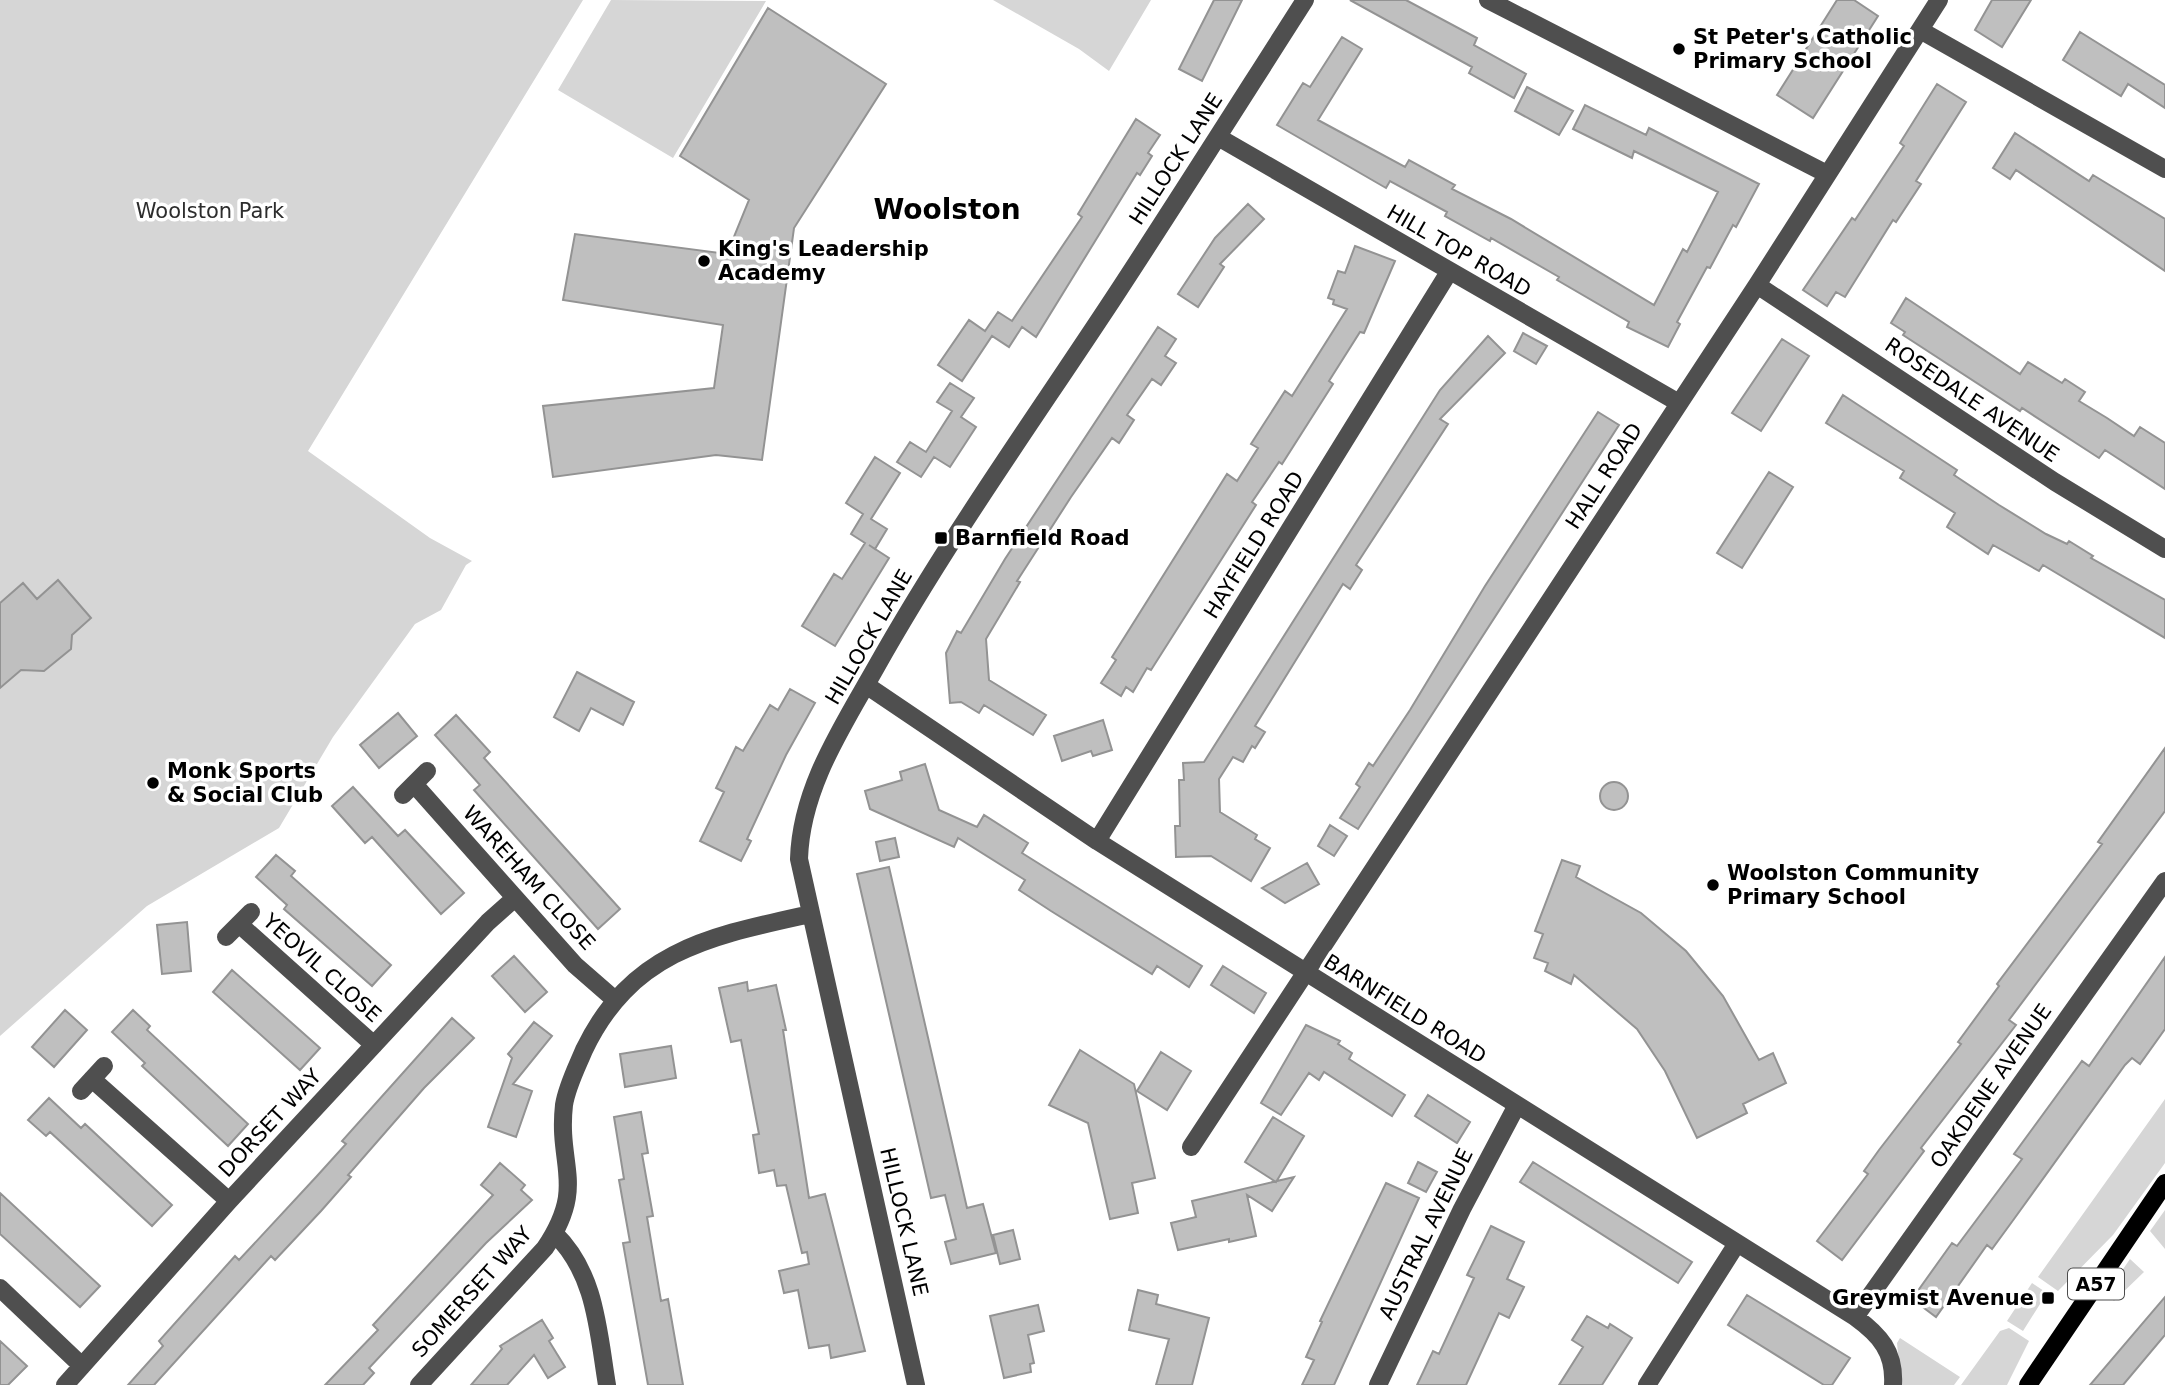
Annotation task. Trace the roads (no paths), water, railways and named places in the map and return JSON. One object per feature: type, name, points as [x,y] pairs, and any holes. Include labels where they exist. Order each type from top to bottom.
[{"type":"main road","name":"A57","points":[[2028,1385],[2165,1183]]},
{"type":"street","name":"HILLOCK LANE","points":[[916,1385],[799,859],[804,810],[826,758],[866,685],[974,504],[1305,0]]},
{"type":"street","points":[[1488,0],[1827,174]]},
{"type":"street","name":"HALL ROAD","points":[[1191,1147],[1757,285],[1939,0]]},
{"type":"street","points":[[1920,30],[2165,169]]},
{"type":"street","name":"HILL TOP ROAD","points":[[1217,137],[1679,403]]},
{"type":"street","name":"HAYFIELD ROAD","points":[[1097,841],[1449,272]]},
{"type":"street","name":"ROSEDALE AVENUE","points":[[1757,285],[2055,482],[2165,550]]},
{"type":"street","name":"BARNFIELD ROAD","points":[[866,685],[1097,841],[1305,974],[1855,1317],[1878,1334],[1886,1345],[1892,1363],[1893,1385]]},
{"type":"street","name":"WAREHAM CLOSE","points":[[415,783],[575,965],[614,999]]},
{"type":"street","name":"OAKDENE AVENUE","points":[[1855,1317],[2165,881]]},
{"type":"street","name":"DORSET WAY","points":[[65,1385],[229,1201],[488,922],[515,898]]},
{"type":"street","name":"SOMERSET WAY","points":[[419,1385],[555,1234],[566,1209],[570,1183],[564,1104],[584,1050],[614,999],[642,972],[717,936],[810,914]]},
{"type":"street","name":"YEOVIL CLOSE","points":[[226,937],[245,918],[374,1045]]},
{"type":"street","points":[[92,1079],[229,1201]]},
{"type":"street","name":"AUSTRAL AVENUE","points":[[1378,1385],[1462,1209],[1517,1105]]},
{"type":"street","points":[[555,1234],[586,1276],[607,1385]]},
{"type":"street","points":[[1647,1385],[1736,1245]]},
{"type":"street","points":[[0,1288],[82,1366]]},
{"type":"place","name":"St Peter's Catholic Primary School","points":[[1679,49]]},
{"type":"place","name":"King's Leadership Academy","points":[[704,261]]},
{"type":"place","name":"Barnfield Road","points":[[941,538]]},
{"type":"place","name":"Monk Sports & Social Club","points":[[153,783]]},
{"type":"place","name":"Woolston Community Primary School","points":[[1713,885]]},
{"type":"place","name":"Greymist Avenue","points":[[2048,1298]]},
{"type":"district","name":"Woolston","points":[[947,209]]},
{"type":"park label","name":"Woolston Park","points":[[210,211]]}]
